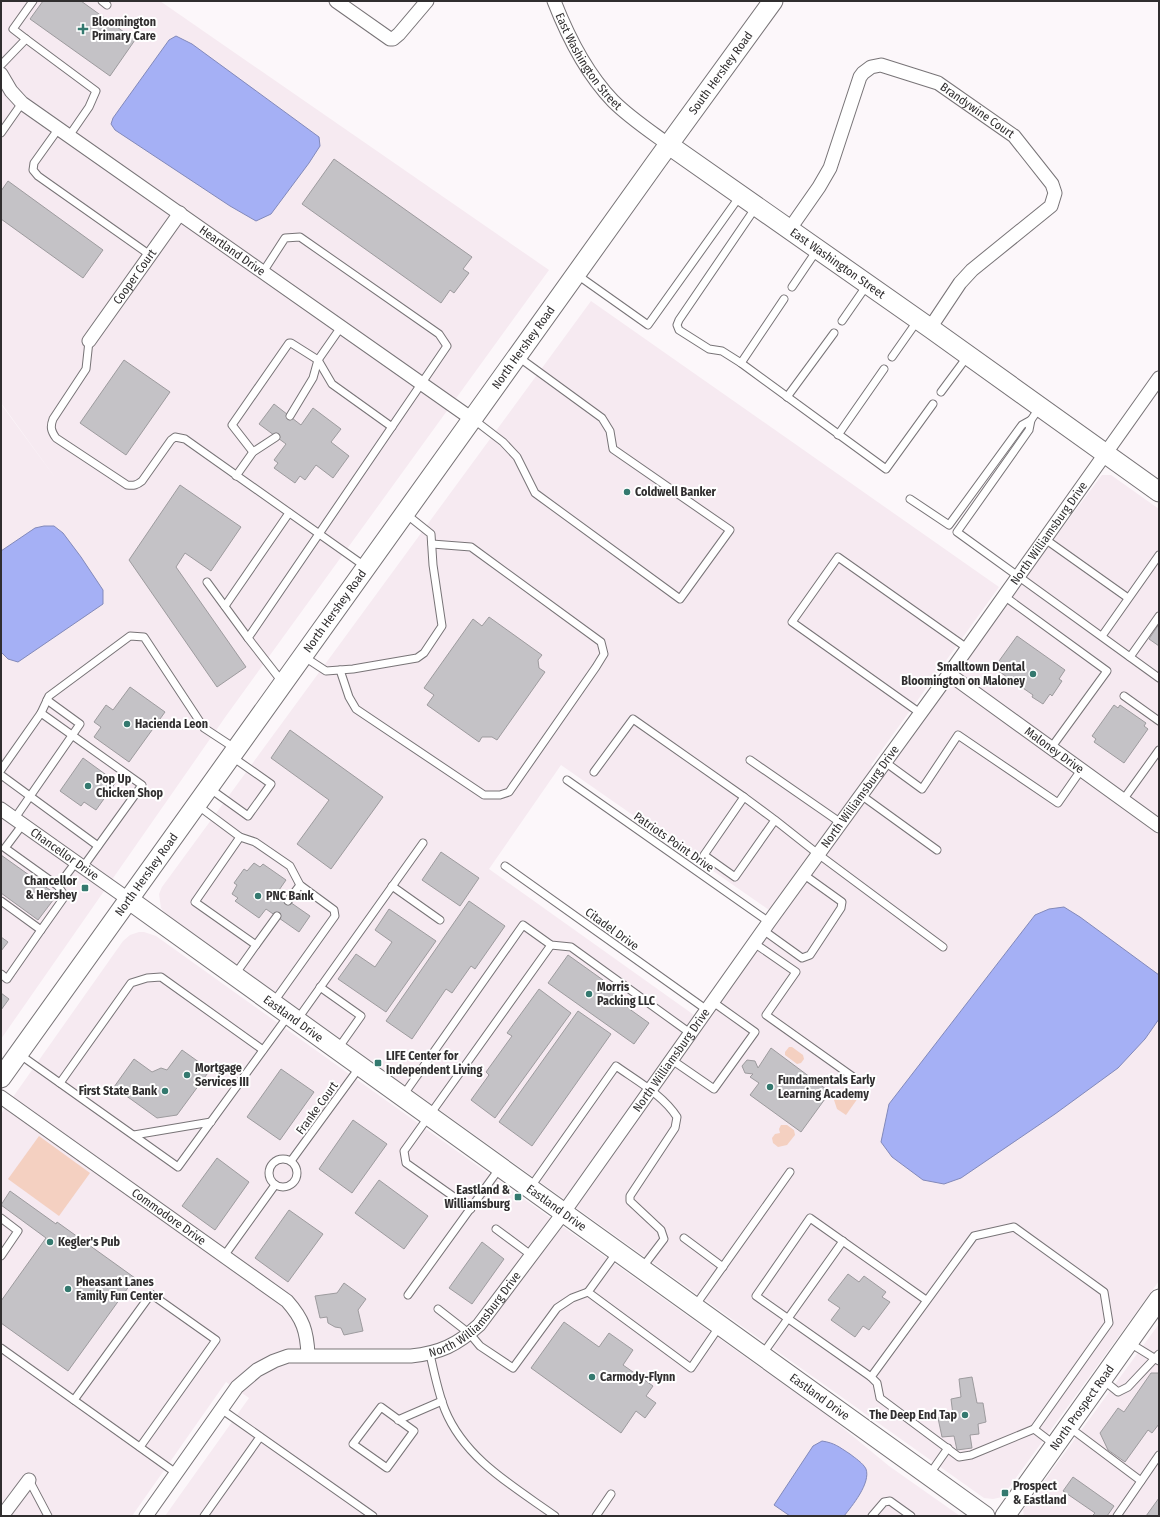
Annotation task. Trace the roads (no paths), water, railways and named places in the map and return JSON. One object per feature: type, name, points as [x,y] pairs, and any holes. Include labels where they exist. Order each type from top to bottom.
[{"type":"main road","name":"South Hershey Road","points":[[669,145],[773,1]]},
{"type":"main road","name":"East Washington Street","points":[[669,145],[968,356],[1035,413],[1105,454],[1159,492]]},
{"type":"main road","name":"North Hershey Road","points":[[1,1078],[669,145]]},
{"type":"main road","name":"Eastland Drive","points":[[128,899],[292,1019],[618,1250],[985,1516]]},
{"type":"main road","name":"North Prospect Road","points":[[1005,1516],[1128,1342],[1157,1307]]},
{"type":"street","points":[[336,1],[390,39],[393,39],[399,34],[427,1]]},
{"type":"street","name":"East Washington Street","points":[[554,1],[574,44],[596,81],[613,101],[633,119],[669,145]]},
{"type":"street","name":"Brandywine Court","points":[[788,230],[819,187],[830,168],[860,77],[863,72],[871,67],[881,65],[938,83],[1014,136],[1052,184],[1055,193],[1051,206],[972,270],[924,324]]},
{"type":"street","name":"Heartland Drive","points":[[1,74],[11,91],[22,103],[472,419]]},
{"type":"street","name":"Cooper Court","points":[[89,341],[180,213]]},
{"type":"street","name":"North Williamsburg Drive","points":[[146,1516],[221,1408],[237,1387],[257,1370],[274,1361],[288,1356],[411,1356],[430,1354],[451,1346],[470,1334],[479,1325],[564,1212],[766,926],[949,674],[1159,378]]},
{"type":"street","name":"Maloney Drive","points":[[949,674],[1123,800],[1157,822]]},
{"type":"street","name":"Chancellor Drive","points":[[1,809],[128,899]]},
{"type":"street","name":"Commodore Drive","points":[[1,1097],[287,1301],[296,1311],[304,1325],[307,1338],[308,1355]]},
{"type":"street","points":[[2,1516],[29,1480]]},
{"type":"lane","points":[[33,1],[13,29],[96,91],[89,107],[34,163],[33,170],[38,176],[150,255]]},
{"type":"lane","points":[[1,65],[26,39]]},
{"type":"lane","points":[[1,133],[22,103]]},
{"type":"lane","points":[[576,274],[648,325],[740,196]]},
{"type":"lane","points":[[756,207],[679,320],[677,325],[679,330],[709,349],[722,351],[741,363],[886,469],[933,404]]},
{"type":"lane","points":[[248,638],[447,346],[439,334],[300,237],[284,238],[263,272]]},
{"type":"lane","points":[[792,287],[817,250]]},
{"type":"lane","points":[[842,321],[867,285]]},
{"type":"lane","points":[[741,363],[784,299]]},
{"type":"lane","points":[[892,357],[924,324]]},
{"type":"lane","points":[[290,416],[313,378],[318,360],[341,327]]},
{"type":"lane","points":[[787,397],[834,333]]},
{"type":"lane","points":[[89,341],[86,369],[51,424],[51,430],[56,438],[127,485],[132,486],[138,485],[142,481],[170,440],[175,437],[185,439],[366,568]]},
{"type":"lane","points":[[253,452],[232,425],[289,343],[292,342],[318,360],[332,384],[392,427]]},
{"type":"lane","points":[[472,419],[503,442],[517,457],[535,493],[680,599],[730,530],[613,449],[610,431],[602,418],[517,356]]},
{"type":"lane","points":[[941,392],[968,356]]},
{"type":"lane","points":[[838,435],[884,369]]},
{"type":"lane","points":[[910,499],[949,525],[1022,425],[1035,413]]},
{"type":"lane","points":[[1035,413],[1029,430],[957,532],[1019,575],[1159,678]]},
{"type":"lane","points":[[236,476],[253,452],[276,437]]},
{"type":"lane","points":[[225,606],[289,513]]},
{"type":"lane","points":[[303,656],[326,671],[416,658],[424,653],[442,626],[433,565],[431,534],[405,513]]},
{"type":"lane","points":[[1045,539],[1128,598]]},
{"type":"lane","points":[[340,670],[349,697],[356,709],[484,795],[500,795],[510,792],[604,654],[601,642],[472,547],[432,544]]},
{"type":"lane","points":[[1102,636],[1159,555]]},
{"type":"lane","points":[[920,713],[792,622],[838,557],[967,648]]},
{"type":"lane","points":[[207,582],[283,683]]},
{"type":"lane","points":[[1004,596],[1107,671],[1051,748]]},
{"type":"lane","points":[[1130,657],[1159,616]]},
{"type":"lane","points":[[1,770],[41,713],[49,696],[130,636],[144,637],[204,728],[271,784],[248,816],[208,787]]},
{"type":"lane","points":[[1124,696],[1159,721]]},
{"type":"lane","points":[[1,974],[7,978],[66,896],[58,886],[46,882],[11,857],[3,847],[19,821],[30,796],[80,724],[47,700]]},
{"type":"lane","points":[[41,713],[142,785],[98,846],[58,886]]},
{"type":"lane","points":[[594,772],[633,719],[744,797],[943,947]]},
{"type":"lane","points":[[885,762],[922,788],[958,735],[1058,803],[1081,770]]},
{"type":"lane","points":[[1123,800],[1159,750]]},
{"type":"lane","points":[[750,760],[840,824]]},
{"type":"lane","points":[[1,775],[98,846]]},
{"type":"lane","name":"Patriots Point Drive","points":[[567,780],[766,926],[802,958],[810,955],[842,908],[842,902],[804,874]]},
{"type":"lane","points":[[861,795],[937,850]]},
{"type":"lane","points":[[744,797],[704,855],[735,877],[775,820]]},
{"type":"lane","points":[[196,804],[240,837],[255,842],[290,866],[300,885],[334,910],[335,916],[272,1004]]},
{"type":"lane","points":[[240,837],[195,902],[256,945]]},
{"type":"lane","points":[[18,1053],[178,1167],[263,1050],[320,987],[423,843]]},
{"type":"lane","name":"Citadel Drive","points":[[505,866],[710,1006],[755,1032],[714,1089],[672,1060]]},
{"type":"lane","points":[[288,901],[300,885]]},
{"type":"lane","points":[[392,886],[440,920]]},
{"type":"lane","points":[[3,900],[23,913],[41,930]]},
{"type":"lane","points":[[233,976],[277,916]]},
{"type":"lane","points":[[402,1097],[524,925],[551,945],[571,947],[690,1033]]},
{"type":"lane","points":[[754,943],[796,972],[766,1015],[856,1079]]},
{"type":"lane","points":[[471,1208],[406,1163],[404,1151],[551,945]]},
{"type":"lane","points":[[60,1083],[131,983],[147,978],[161,977],[263,1050]]},
{"type":"lane","points":[[320,987],[361,1016],[337,1050]]},
{"type":"lane","name":"Franke Court","points":[[291,1162],[360,1066]]},
{"type":"lane","points":[[530,1188],[616,1066],[650,1090],[671,1109],[677,1117],[675,1128],[630,1196],[630,1201],[661,1230],[664,1239],[642,1268]]},
{"type":"lane","points":[[134,1135],[210,1122]]},
{"type":"lane","points":[[283,1159],[291,1162],[297,1168],[297,1177],[295,1181],[292,1185],[283,1188],[275,1185],[269,1178],[268,1173],[271,1165],[275,1161],[283,1159]]},
{"type":"lane","points":[[408,1295],[500,1167]]},
{"type":"lane","points":[[695,1306],[790,1172]]},
{"type":"lane","points":[[224,1256],[275,1185]]},
{"type":"lane","points":[[1,1218],[18,1231],[1,1256]]},
{"type":"lane","points":[[871,1377],[974,1236],[1014,1227],[1104,1292],[1109,1323],[1034,1430],[971,1455],[959,1456],[880,1398],[877,1383],[871,1377],[756,1296],[810,1218],[926,1300]]},
{"type":"lane","points":[[496,1229],[531,1255]]},
{"type":"lane","points":[[684,1238],[723,1267]]},
{"type":"lane","points":[[762,1355],[843,1241]]},
{"type":"lane","points":[[438,1309],[470,1334],[480,1346],[513,1368],[557,1308],[572,1298],[588,1292],[618,1250]]},
{"type":"lane","points":[[588,1292],[691,1368],[721,1325]]},
{"type":"lane","points":[[74,1400],[150,1294],[216,1340],[140,1447]]},
{"type":"lane","points":[[1102,1379],[1118,1392],[1128,1387],[1158,1358],[1128,1342]]},
{"type":"lane","points":[[1,1348],[176,1473]]},
{"type":"lane","points":[[430,1354],[442,1401],[455,1430],[485,1465],[555,1516]]},
{"type":"lane","points":[[398,1420],[442,1401]]},
{"type":"lane","points":[[381,1407],[398,1420],[414,1431],[387,1468],[353,1444],[381,1407]]},
{"type":"lane","points":[[221,1408],[373,1516]]},
{"type":"lane","points":[[1068,1427],[1141,1481]]},
{"type":"lane","points":[[1034,1430],[1055,1445]]},
{"type":"lane","points":[[204,1516],[260,1437]]},
{"type":"lane","points":[[928,1475],[948,1448]]},
{"type":"lane","points":[[1117,1516],[1159,1455]]},
{"type":"lane","points":[[29,1480],[48,1516]]},
{"type":"lane","points":[[596,1516],[611,1494]]},
{"type":"lane","points":[[872,1516],[884,1502],[890,1501],[911,1516]]},
{"type":"water","points":[[176,36],[192,44],[319,137],[320,146],[271,214],[256,221],[230,206],[115,130],[111,124],[113,118],[169,40]]},
{"type":"water","points":[[54,526],[63,533],[103,590],[103,604],[18,662],[8,659],[1,652],[1,551],[35,528]]},
{"type":"water","points":[[1064,907],[1159,975],[1159,1019],[1145,1039],[1118,1068],[1055,1114],[961,1178],[944,1184],[923,1180],[892,1157],[881,1142],[889,1104],[1035,915],[1049,909]]},
{"type":"water","points":[[822,1441],[840,1447],[859,1461],[866,1469],[866,1481],[860,1494],[844,1516],[790,1516],[774,1505],[813,1446]]},
{"type":"place","name":"Bloomington Primary Care","points":[[83,29]]},
{"type":"place","name":"Coldwell Banker","points":[[627,492]]},
{"type":"place","name":"Smalltown Dental Bloomington on Maloney","points":[[1033,674]]},
{"type":"place","name":"Hacienda Leon","points":[[127,724]]},
{"type":"place","name":"Pop Up Chicken Shop","points":[[88,786]]},
{"type":"place","name":"Chancellor & Hershey","points":[[85,888]]},
{"type":"place","name":"PNC Bank","points":[[258,896]]},
{"type":"place","name":"Morris Packing LLC","points":[[589,994]]},
{"type":"place","name":"LIFE Center for Independent Living","points":[[378,1063]]},
{"type":"place","name":"Mortgage Services III","points":[[187,1075]]},
{"type":"place","name":"Fundamentals Early Learning Academy","points":[[770,1087]]},
{"type":"place","name":"First State Bank","points":[[165,1091]]},
{"type":"place","name":"Eastland & Williamsburg","points":[[518,1197]]},
{"type":"place","name":"Kegler's Pub","points":[[50,1242]]},
{"type":"place","name":"Pheasant Lanes Family Fun Center","points":[[68,1289]]},
{"type":"place","name":"Carmody-Flynn","points":[[592,1377]]},
{"type":"place","name":"The Deep End Tap","points":[[965,1415]]},
{"type":"place","name":"Prospect & Eastland","points":[[1005,1493]]}]
